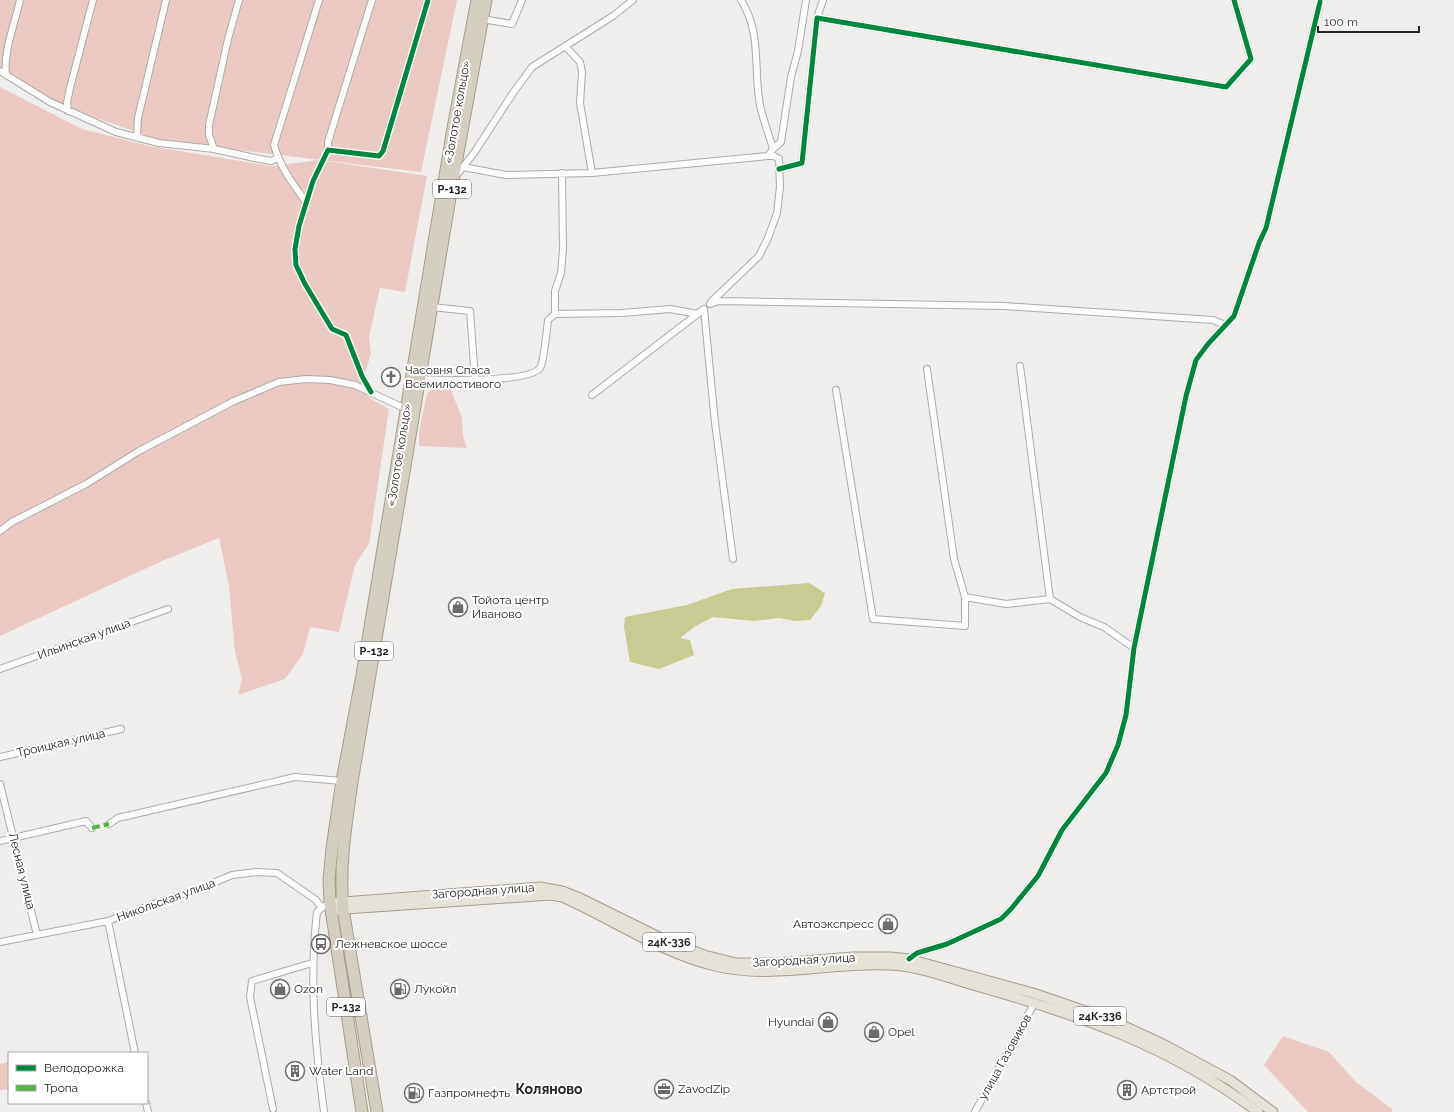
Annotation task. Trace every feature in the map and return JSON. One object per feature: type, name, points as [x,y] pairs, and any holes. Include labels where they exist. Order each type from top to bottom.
[{"type":"highway","name":"«Золотое кольцо»","points":[[345,785],[406,409],[477,0]]},
{"type":"highway","name":"«Золотое кольцо»","points":[[345,785],[420,379],[453,180],[486,0]]},
{"type":"highway","name":"Р-132","points":[[345,785],[341,879],[343,905],[377,1112]]},
{"type":"highway","name":"Р-132","points":[[345,785],[332,848],[327,906],[362,1112]]},
{"type":"main road","name":"Загородная улица","points":[[327,906],[550,895],[568,900],[657,944],[714,966],[744,971],[908,963]]},
{"type":"main road","name":"24К-336","points":[[908,963],[1086,1019],[1158,1050],[1223,1086],[1258,1112]]},
{"type":"main road","name":"24К-336","points":[[908,963],[1033,993],[1110,1019],[1203,1064],[1230,1080],[1274,1112]]},
{"type":"street","points":[[6,75],[6,54],[20,0]]},
{"type":"street","points":[[68,111],[67,103],[70,88],[93,0]]},
{"type":"street","points":[[137,137],[138,118],[166,0]]},
{"type":"street","points":[[214,149],[209,135],[209,125],[239,0]]},
{"type":"street","points":[[306,202],[291,182],[278,158],[274,145],[319,0]]},
{"type":"street","points":[[371,392],[362,376],[346,335],[332,330],[305,284],[296,265],[295,249],[299,226],[312,181],[328,150],[328,142],[372,0]]},
{"type":"street","points":[[328,150],[379,156],[383,151],[428,0]]},
{"type":"street","points":[[482,19],[512,24],[522,0]]},
{"type":"street","points":[[444,187],[453,180],[463,167],[532,67],[613,16],[633,0]]},
{"type":"street","points":[[741,0],[750,13],[753,25],[759,99],[773,149]]},
{"type":"street","points":[[768,156],[781,142],[791,77],[798,51],[806,0]]},
{"type":"street","points":[[779,169],[802,163],[817,18],[823,0]]},
{"type":"street","points":[[817,18],[1226,87],[1251,59],[1234,0]]},
{"type":"street","points":[[908,963],[917,953],[947,944],[1001,919],[1025,894],[1038,876],[1062,830],[1106,773],[1118,745],[1126,715],[1134,648],[1186,396],[1196,360],[1234,316],[1259,243],[1266,228],[1320,2]]},
{"type":"street","points":[[565,46],[580,62],[582,72],[580,103],[592,173]]},
{"type":"street","points":[[0,71],[50,102],[116,132],[159,143],[214,149],[271,161],[278,158]]},
{"type":"street","points":[[463,167],[506,175],[592,173],[768,156],[774,156],[779,159],[780,187],[777,213],[774,224],[759,256],[698,314],[592,395]]},
{"type":"street","points":[[555,314],[555,291],[561,273],[563,249],[562,173]]},
{"type":"street","points":[[710,304],[718,301],[1004,306],[1213,320],[1225,325]]},
{"type":"street","points":[[432,307],[470,311],[475,379]]},
{"type":"street","points":[[420,379],[475,379],[534,373],[541,367],[548,320],[555,314],[670,309],[698,314]]},
{"type":"street","points":[[704,309],[715,423],[733,560]]},
{"type":"street","points":[[1020,366],[1050,599]]},
{"type":"street","points":[[836,390],[872,619],[965,626],[965,598],[954,559],[926,369]]},
{"type":"street","points":[[0,531],[12,522],[86,484],[139,451],[234,401],[279,382],[306,379],[330,380],[354,385],[406,409]]},
{"type":"street","points":[[965,598],[1006,604],[1050,599],[1080,616],[1104,627],[1134,648]]},
{"type":"street","name":"Ильинская улица","points":[[0,669],[168,609]]},
{"type":"street","name":"Троицкая улица","points":[[0,757],[121,729]]},
{"type":"street","points":[[109,824],[118,818],[295,777],[345,785]]},
{"type":"street","name":"Лесная улица","points":[[0,784],[37,935]]},
{"type":"street","points":[[0,841],[86,821],[92,828]]},
{"type":"street","name":"Никольская улица","points":[[0,942],[108,921],[204,888],[232,875],[257,872],[277,873],[327,906]]},
{"type":"street","points":[[324,1112],[314,1040],[312,963],[317,912],[327,906]]},
{"type":"street","points":[[108,921],[135,1052]]},
{"type":"street","points":[[273,1111],[250,997],[252,981],[312,963]]},
{"type":"street","name":"улица Газовиков","points":[[975,1112],[1035,1002]]},
{"type":"shaded area","points":[[0,0],[457,0],[421,172],[163,141],[55,104],[0,68]]},
{"type":"shaded area","points":[[0,87],[82,129],[149,146],[272,166],[319,160],[427,176],[405,292],[380,288],[369,337],[371,353],[362,384],[371,399],[389,409],[369,544],[355,565],[339,632],[310,627],[303,654],[285,679],[238,695],[242,679],[235,652],[229,586],[219,538],[162,561],[0,636]]},
{"type":"shaded area","points":[[440,385],[451,390],[462,418],[463,436],[467,448],[419,446],[419,432],[427,393]]},
{"type":"shaded area","points":[[809,583],[825,593],[821,606],[810,620],[796,621],[779,618],[754,621],[713,617],[694,627],[680,638],[690,640],[694,655],[659,669],[630,662],[624,627],[625,617],[687,605],[732,589]]},
{"type":"shaded area","points":[[1283,1036],[1329,1052],[1356,1082],[1392,1109],[1392,1112],[1308,1112],[1264,1065]]},
{"type":"shaded area","points":[[8,1062],[8,1089],[0,1090],[0,1064]]},
{"type":"marked path","points":[[92,828],[109,824]]},
{"type":"cycle path","points":[[371,392],[362,376],[346,335],[332,329],[305,284],[296,265],[295,249],[299,226],[313,181],[328,150],[379,156],[383,151],[428,0]]},
{"type":"cycle path","points":[[779,169],[802,163],[817,18],[1226,87],[1251,59],[1234,0]]},
{"type":"cycle path","points":[[909,959],[917,953],[947,944],[1001,919],[1038,876],[1062,830],[1106,773],[1118,745],[1126,715],[1134,648],[1186,396],[1196,360],[1208,344],[1234,316],[1259,243],[1266,228],[1320,2]]},
{"type":"place","name":"Часовня Спаса Всемилостивого","points":[[391,377]]},
{"type":"place","name":"Тойота центр Иваново","points":[[458,607]]},
{"type":"place","name":"Автоэкспресс","points":[[888,924]]},
{"type":"place","name":"Лежневское шоссе","points":[[321,944]]},
{"type":"place","name":"Ozon","points":[[280,989]]},
{"type":"place","name":"Лукойл","points":[[400,989]]},
{"type":"place","name":"Hyundai","points":[[828,1022]]},
{"type":"place","name":"Opel","points":[[874,1032]]},
{"type":"place","name":"Water Land","points":[[295,1071]]},
{"type":"place","name":"ZavodZip","points":[[664,1089]]},
{"type":"place","name":"Артстрой","points":[[1127,1090]]},
{"type":"place","name":"Газпромнефть","points":[[414,1093]]},
{"type":"district","name":"Коляново","points":[[549,1089]]}]
